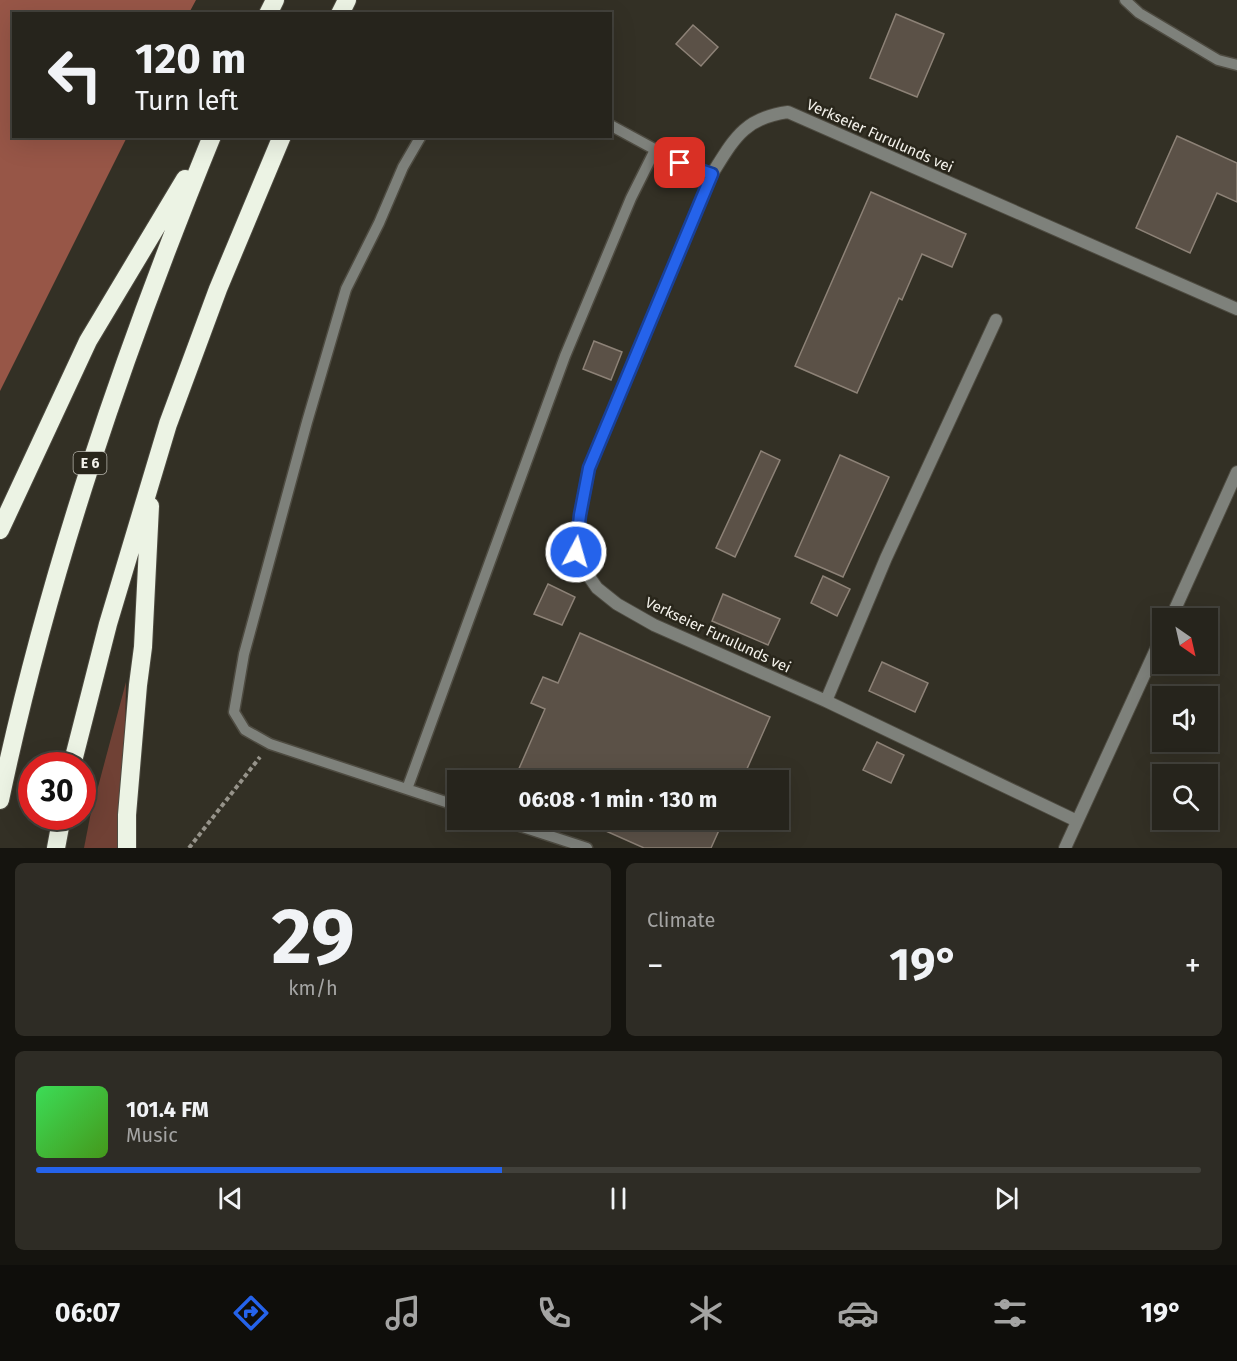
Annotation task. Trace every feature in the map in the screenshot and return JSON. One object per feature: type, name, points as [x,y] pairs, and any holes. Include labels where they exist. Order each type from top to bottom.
[{"type":"highway","name":"E 6","points":[[0,530],[88,341],[210,138]]},
{"type":"highway","name":"E 6","points":[[0,800],[65,543],[99,435],[171,235],[210,138]]},
{"type":"highway","points":[[75,752],[108,624],[152,474],[214,300],[281,138]]},
{"type":"highway","points":[[127,848],[129,793],[144,626],[152,474]]},
{"type":"highway","points":[[56,848],[59,830]]},
{"type":"street","name":"Verkseier Furulunds vei","points":[[1077,821],[826,701],[654,625],[617,604],[597,588],[583,568],[576,552],[589,468],[712,174],[732,142],[749,125],[767,115],[788,112],[1237,309]]},
{"type":"street","points":[[826,701],[886,558],[996,320]]},
{"type":"street","points":[[1176,608],[1237,472]]},
{"type":"street","points":[[1065,848],[1152,658]]},
{"type":"lane","points":[[1125,0],[1139,13],[1218,60],[1237,65]]},
{"type":"lane","points":[[612,126],[680,163],[712,174]]},
{"type":"lane","points":[[420,138],[403,167],[379,223],[346,289],[244,654],[234,712],[244,730],[270,744],[447,802]]},
{"type":"lane","points":[[407,789],[565,356],[632,198],[655,150]]},
{"type":"lane","points":[[532,830],[587,848]]},
{"type":"path","points":[[189,848],[270,744]]},
{"type":"shaded area","points":[[0,0],[196,0],[190,12],[12,12],[12,138],[126,138],[0,391]]},
{"type":"shaded area","points":[[126,682],[123,848],[84,848],[87,830],[96,830],[96,794]]},
{"type":"building","points":[[896,14],[944,34],[917,97],[870,78]]},
{"type":"building","points":[[693,25],[718,47],[701,66],[676,44]]},
{"type":"building","points":[[1177,136],[1237,163],[1237,202],[1217,193],[1190,253],[1136,228]]},
{"type":"building","points":[[871,192],[966,234],[952,267],[922,254],[902,300],[899,298],[857,393],[795,366]]},
{"type":"building","points":[[594,341],[622,352],[611,380],[583,369]]},
{"type":"building","points":[[761,451],[780,460],[735,557],[716,548]]},
{"type":"building","points":[[840,455],[889,477],[843,577],[795,556]]},
{"type":"building","points":[[823,576],[850,589],[837,616],[811,603]]},
{"type":"building","points":[[548,584],[575,597],[562,625],[534,614]]},
{"type":"building","points":[[723,594],[780,619],[768,645],[712,621]]},
{"type":"building","points":[[580,633],[770,717],[746,770],[518,770],[545,709],[531,703],[543,677],[558,683]]},
{"type":"building","points":[[882,662],[928,683],[915,712],[869,691]]},
{"type":"building","points":[[877,742],[904,755],[891,783],[863,770]]},
{"type":"building","points":[[604,830],[719,830],[711,848],[644,848]]},
{"type":"route","points":[[576,552],[589,468],[712,174],[680,163]]}]
